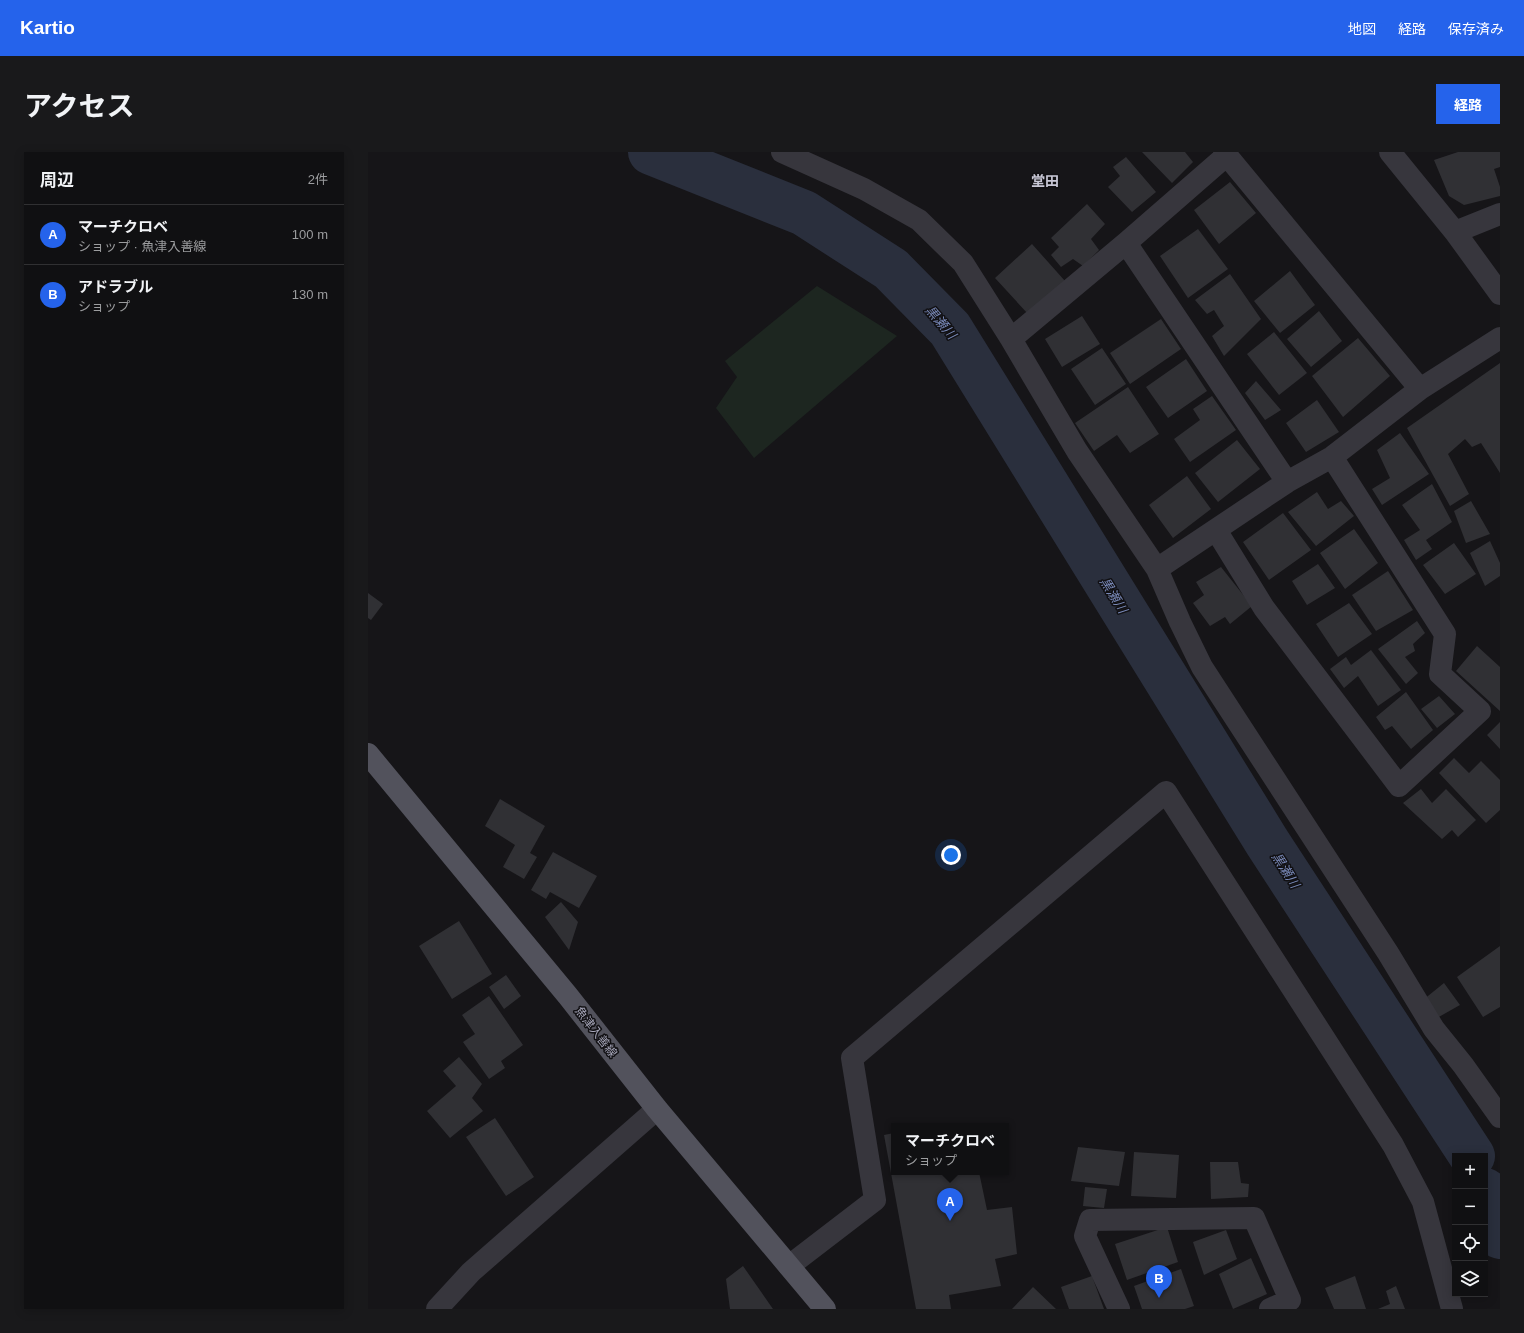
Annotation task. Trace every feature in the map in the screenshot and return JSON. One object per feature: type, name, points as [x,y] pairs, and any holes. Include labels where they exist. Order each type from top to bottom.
[{"type":"main road","name":"魚津入善線","points":[[368,754],[568,996],[657,1109],[825,1309]]},
{"type":"street","points":[[782,152],[864,189],[919,220],[962,263],[1011,339],[1077,451],[1157,569],[1180,622],[1202,667],[1388,953],[1434,1028],[1463,1065],[1500,1117]]},
{"type":"street","points":[[1390,152],[1455,232],[1500,294]]},
{"type":"street","points":[[1011,339],[1126,243],[1226,154],[1420,389]]},
{"type":"street","points":[[1455,232],[1500,214]]},
{"type":"street","points":[[1126,243],[1287,482]]},
{"type":"street","points":[[1157,569],[1287,482],[1332,457],[1420,389],[1500,338]]},
{"type":"street","points":[[1216,530],[1264,608],[1399,786],[1480,711],[1440,674],[1445,634],[1332,457]]},
{"type":"street","points":[[789,1266],[875,1200],[852,1058],[1166,792],[1393,1146],[1423,1202],[1452,1309]]},
{"type":"street","points":[[437,1309],[471,1272],[657,1109]]},
{"type":"street","points":[[1119,1309],[1085,1236],[1090,1220],[1254,1218],[1290,1300],[1270,1309]]},
{"type":"shaded area","points":[[817,286],[897,336],[754,458],[716,408],[737,377],[725,361]]},
{"type":"building","points":[[1142,152],[1185,152],[1193,162],[1172,183]]},
{"type":"building","points":[[1458,152],[1500,152],[1500,167],[1494,169],[1500,187],[1500,196],[1464,205],[1449,196],[1434,160]]},
{"type":"building","points":[[1126,157],[1156,192],[1132,212],[1108,187],[1120,176],[1113,167]]},
{"type":"building","points":[[1230,182],[1256,213],[1219,244],[1194,210]]},
{"type":"building","points":[[1087,204],[1105,224],[1091,239],[1099,250],[1083,266],[1073,259],[1061,267],[1051,255],[1059,247],[1051,238]]},
{"type":"building","points":[[1198,229],[1228,269],[1188,298],[1160,256]]},
{"type":"building","points":[[1032,244],[1065,281],[1028,314],[995,278]]},
{"type":"building","points":[[1290,271],[1315,305],[1280,333],[1254,301]]},
{"type":"building","points":[[1230,274],[1261,319],[1224,356],[1212,336],[1224,326],[1214,310],[1207,314],[1195,300]]},
{"type":"building","points":[[1319,311],[1342,341],[1311,367],[1287,339]]},
{"type":"building","points":[[1082,316],[1100,344],[1062,367],[1045,339]]},
{"type":"building","points":[[1161,319],[1181,349],[1130,384],[1110,353]]},
{"type":"building","points":[[1274,332],[1307,373],[1279,395],[1247,354]]},
{"type":"building","points":[[1358,338],[1390,376],[1343,417],[1312,376]]},
{"type":"building","points":[[1102,348],[1126,384],[1095,405],[1071,369]]},
{"type":"building","points":[[1186,359],[1207,391],[1168,418],[1146,387]]},
{"type":"building","points":[[1500,363],[1500,473],[1481,443],[1472,447],[1465,439],[1448,454],[1469,494],[1450,506],[1407,428]]},
{"type":"building","points":[[1256,381],[1281,410],[1265,420],[1245,393]]},
{"type":"building","points":[[1128,387],[1159,434],[1130,453],[1117,435],[1094,451],[1075,423]]},
{"type":"building","points":[[1212,396],[1236,430],[1190,462],[1174,439],[1200,420],[1193,409]]},
{"type":"building","points":[[1317,400],[1339,432],[1306,452],[1286,423]]},
{"type":"building","points":[[1400,433],[1429,474],[1382,505],[1372,489],[1390,478],[1377,450]]},
{"type":"building","points":[[1237,440],[1260,469],[1218,502],[1195,473]]},
{"type":"building","points":[[1187,476],[1211,509],[1173,538],[1149,505]]},
{"type":"building","points":[[1432,484],[1452,522],[1426,540],[1432,549],[1416,560],[1404,540],[1420,530],[1402,505]]},
{"type":"building","points":[[1317,492],[1328,509],[1341,501],[1354,516],[1316,546],[1288,512]]},
{"type":"building","points":[[1471,501],[1490,534],[1466,543],[1454,511]]},
{"type":"building","points":[[1283,513],[1311,550],[1269,580],[1243,542]]},
{"type":"building","points":[[1354,529],[1378,563],[1345,589],[1320,553]]},
{"type":"building","points":[[1490,541],[1500,563],[1500,576],[1485,586],[1470,553]]},
{"type":"building","points":[[1454,543],[1476,574],[1445,594],[1423,565]]},
{"type":"building","points":[[1318,564],[1335,588],[1307,605],[1292,581]]},
{"type":"building","points":[[1221,567],[1252,606],[1230,624],[1225,617],[1210,626],[1193,603],[1204,595],[1196,582]]},
{"type":"building","points":[[1388,571],[1413,610],[1376,631],[1352,595]]},
{"type":"building","points":[[368,593],[383,604],[371,620],[368,618]]},
{"type":"building","points":[[1349,603],[1372,634],[1338,657],[1316,624]]},
{"type":"building","points":[[1417,621],[1425,633],[1413,644],[1415,651],[1405,657],[1418,673],[1406,684],[1378,649]]},
{"type":"building","points":[[1477,646],[1500,667],[1500,711],[1456,671]]},
{"type":"building","points":[[1371,650],[1401,690],[1378,706],[1358,676],[1344,688],[1330,669],[1346,657],[1351,665]]},
{"type":"building","points":[[1406,692],[1433,730],[1411,749],[1392,726],[1385,730],[1376,717]]},
{"type":"building","points":[[1439,696],[1455,714],[1437,728],[1421,709]]},
{"type":"building","points":[[1500,722],[1500,749],[1487,735]]},
{"type":"building","points":[[1454,758],[1469,773],[1481,761],[1500,780],[1500,810],[1486,823],[1439,773]]},
{"type":"building","points":[[1421,789],[1432,803],[1446,789],[1476,820],[1458,837],[1452,830],[1442,839],[1403,803]]},
{"type":"building","points":[[500,799],[545,826],[530,853],[537,857],[524,879],[503,867],[515,845],[485,826]]},
{"type":"building","points":[[553,852],[597,876],[579,908],[550,892],[546,899],[531,890]]},
{"type":"building","points":[[561,902],[578,922],[569,950],[545,917]]},
{"type":"building","points":[[459,921],[492,974],[452,999],[419,946]]},
{"type":"building","points":[[1500,946],[1500,1007],[1483,1017],[1457,977]]},
{"type":"building","points":[[506,975],[521,996],[504,1009],[489,987]]},
{"type":"building","points":[[1444,983],[1460,1005],[1437,1018],[1423,1000]]},
{"type":"building","points":[[489,996],[523,1045],[501,1061],[505,1068],[489,1079],[463,1042],[475,1034],[462,1015]]},
{"type":"building","points":[[459,1057],[482,1084],[472,1098],[483,1111],[450,1138],[427,1111],[456,1086],[443,1071]]},
{"type":"building","points":[[495,1118],[534,1177],[506,1196],[466,1137]]},
{"type":"building","points":[[891,1134],[891,1173],[884,1135]]},
{"type":"building","points":[[1078,1147],[1125,1152],[1119,1186],[1071,1181]]},
{"type":"building","points":[[1134,1152],[1179,1155],[1176,1198],[1131,1196]]},
{"type":"building","points":[[1210,1162],[1238,1162],[1241,1183],[1249,1184],[1248,1197],[1211,1199]]},
{"type":"building","points":[[891,1175],[980,1175],[987,1210],[1012,1207],[1017,1254],[995,1259],[1001,1286],[949,1295],[951,1309],[916,1309]]},
{"type":"building","points":[[1085,1187],[1107,1189],[1104,1208],[1083,1206]]},
{"type":"building","points":[[1167,1227],[1178,1262],[1127,1280],[1115,1244]]},
{"type":"building","points":[[1226,1230],[1237,1259],[1204,1275],[1193,1242]]},
{"type":"building","points":[[1251,1258],[1267,1294],[1233,1309],[1219,1274]]},
{"type":"building","points":[[743,1266],[773,1309],[730,1309],[726,1279]]},
{"type":"building","points":[[1181,1269],[1194,1306],[1185,1309],[1142,1309],[1134,1286]]},
{"type":"building","points":[[1092,1276],[1104,1309],[1069,1309],[1061,1287]]},
{"type":"building","points":[[1355,1276],[1366,1309],[1334,1309],[1325,1288]]},
{"type":"building","points":[[1396,1286],[1405,1309],[1378,1309],[1390,1304],[1386,1291]]},
{"type":"building","points":[[1033,1287],[1056,1309],[1012,1309]]},
{"type":"waterway","name":"黒瀬川","points":[[651,152],[804,213],[891,269],[950,329],[1267,842],[1470,1153]]},
{"type":"waterway","name":"黒瀬川","points":[[1488,1200],[1500,1236]]},
{"type":"place","name":"マーチクロベ","points":[[950,1221]]},
{"type":"place","name":"アドラブル","points":[[1159,1298]]},
{"type":"district","name":"堂田","points":[[1045,181]]}]
